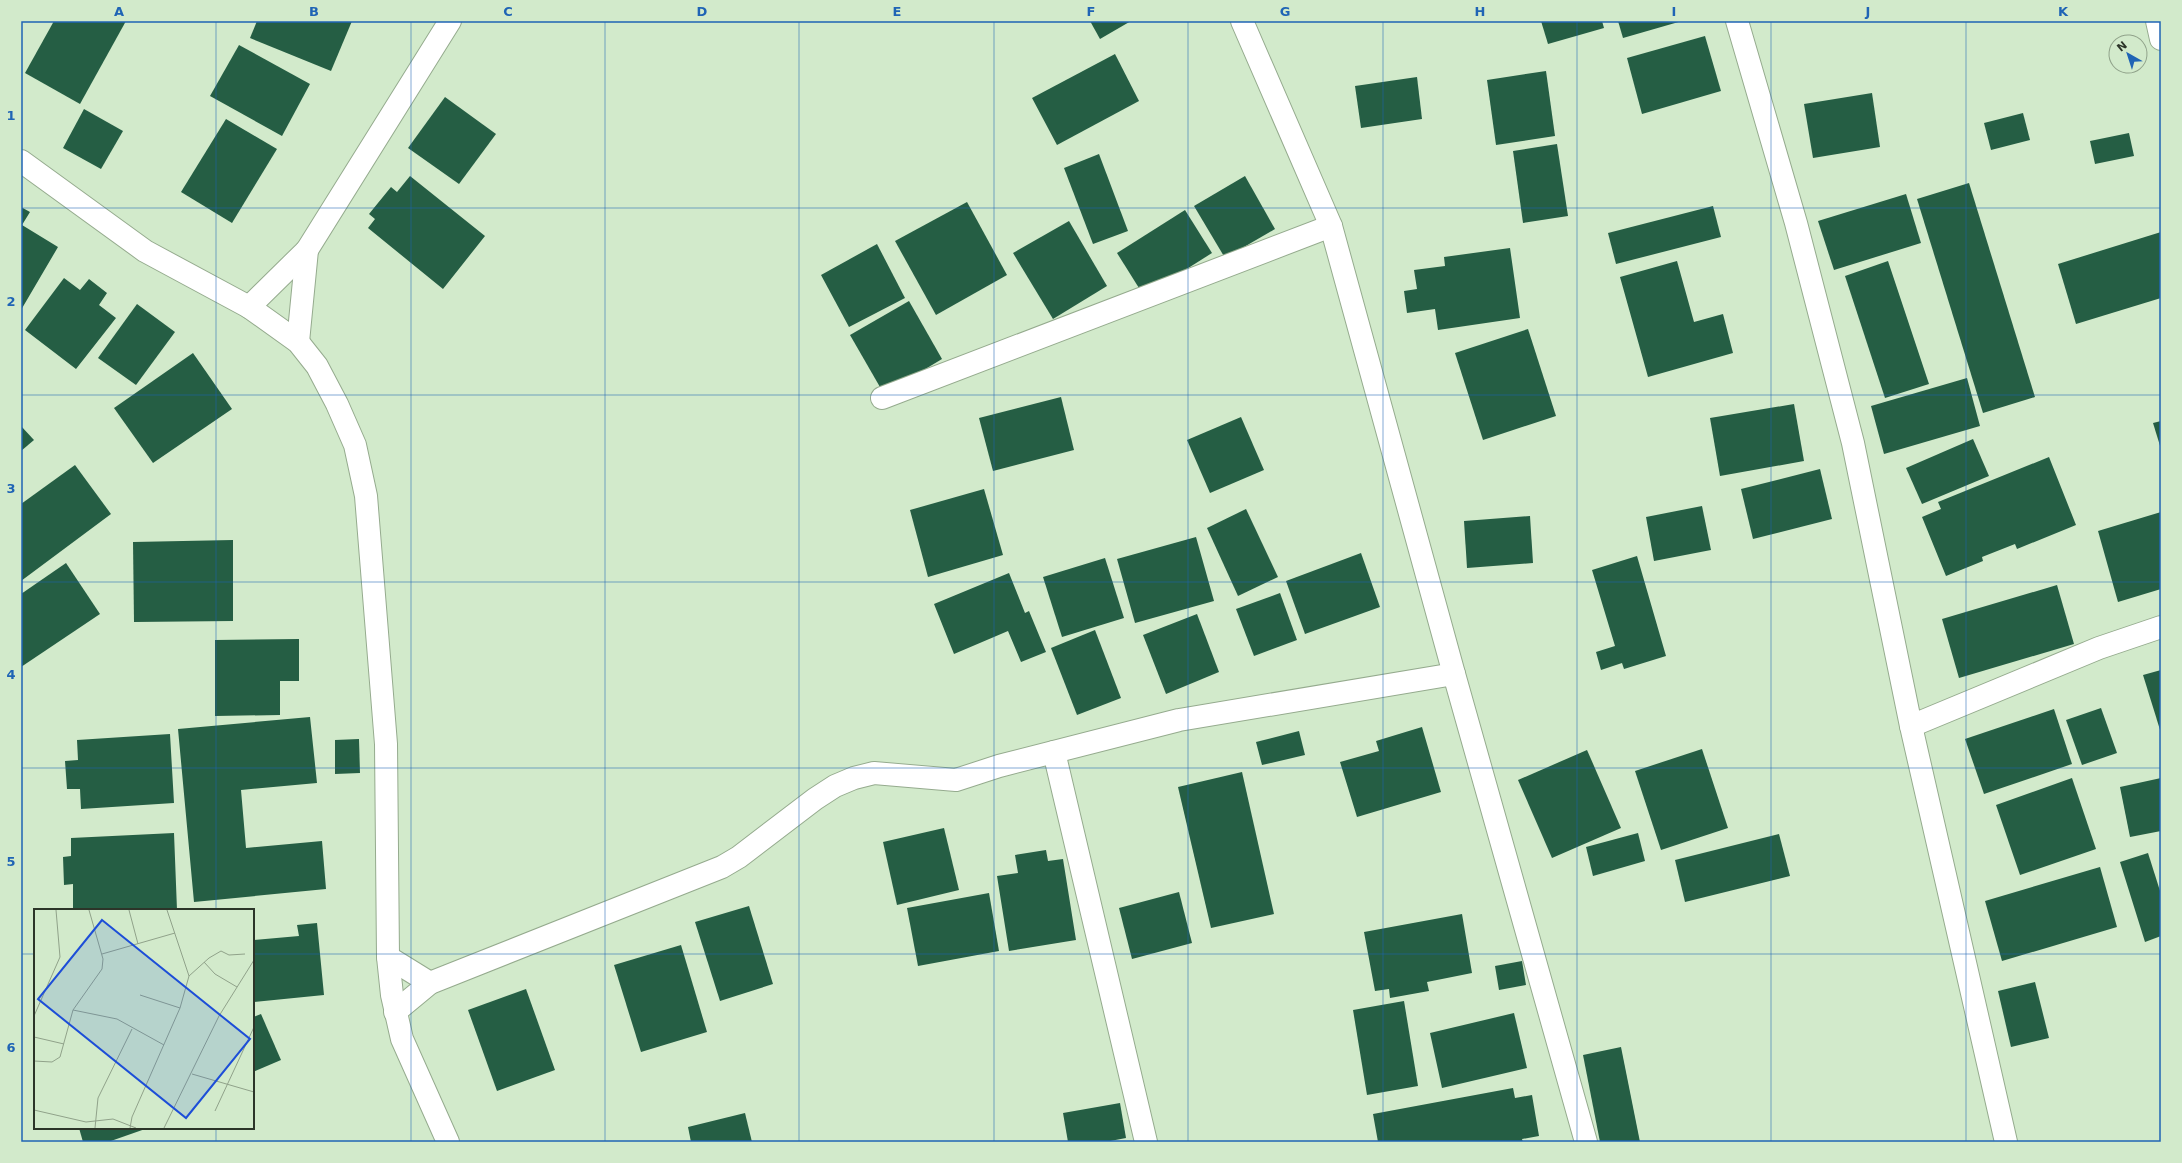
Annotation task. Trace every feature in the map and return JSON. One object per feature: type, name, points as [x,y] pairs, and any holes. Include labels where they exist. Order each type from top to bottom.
[{"type":"street","points":[[249,307],[307,250],[450,21]]},
{"type":"street","points":[[1242,21],[1331,226],[1454,674],[1586,1142]]},
{"type":"street","points":[[1737,21],[1796,223],[1854,443],[1911,726],[2006,1142]]},
{"type":"street","points":[[2157,21],[2161,39]]},
{"type":"street","points":[[21,161],[145,251],[249,307],[298,342],[317,366],[355,445],[366,496],[386,744],[388,957],[395,1012],[402,1039],[448,1142]]},
{"type":"street","points":[[882,398],[1331,226]]},
{"type":"street","points":[[298,342],[307,250]]},
{"type":"street","points":[[1911,726],[2099,648],[2161,627]]},
{"type":"street","points":[[395,1012],[430,983],[722,867],[739,857],[820,796],[835,786],[854,778],[874,773],[956,780],[1054,752],[1179,720],[1454,674]]},
{"type":"street","points":[[1054,752],[1146,1142]]},
{"type":"street","points":[[388,957],[430,983]]},
{"type":"building","points":[[54,21],[126,21],[80,104],[25,73]]},
{"type":"building","points":[[257,21],[352,21],[331,71],[250,38]]},
{"type":"building","points":[[1090,21],[1131,21],[1100,39]]},
{"type":"building","points":[[1541,21],[1602,21],[1604,28],[1548,44]]},
{"type":"building","points":[[1618,21],[1682,21],[1623,38]]},
{"type":"building","points":[[1705,36],[1721,91],[1642,114],[1627,58]]},
{"type":"building","points":[[239,45],[310,84],[282,136],[210,96]]},
{"type":"building","points":[[1115,54],[1139,101],[1057,145],[1032,98]]},
{"type":"building","points":[[1546,71],[1555,136],[1496,145],[1487,80]]},
{"type":"building","points":[[1417,77],[1422,119],[1361,128],[1355,86]]},
{"type":"building","points":[[1872,93],[1880,147],[1813,158],[1804,104]]},
{"type":"building","points":[[445,97],[496,134],[459,184],[408,148]]},
{"type":"building","points":[[84,109],[123,131],[101,169],[63,148]]},
{"type":"building","points":[[2023,113],[2030,140],[1991,150],[1984,123]]},
{"type":"building","points":[[226,119],[277,149],[232,223],[181,192]]},
{"type":"building","points":[[2129,133],[2134,156],[2095,164],[2090,141]]},
{"type":"building","points":[[1557,144],[1568,216],[1523,223],[1513,151]]},
{"type":"building","points":[[1099,154],[1128,231],[1093,244],[1064,168]]},
{"type":"building","points":[[410,176],[485,236],[443,289],[368,228],[375,219],[369,214],[391,187],[397,192]]},
{"type":"building","points":[[1245,176],[1275,229],[1225,258],[1194,206]]},
{"type":"building","points":[[1969,183],[2035,397],[1983,413],[1917,199]]},
{"type":"building","points":[[1906,194],[1921,243],[1834,270],[1818,221]]},
{"type":"building","points":[[967,202],[1007,275],[936,315],[895,241]]},
{"type":"building","points":[[1713,206],[1721,237],[1616,264],[1608,233]]},
{"type":"building","points":[[21,207],[30,212],[22,225],[58,247],[21,310]]},
{"type":"building","points":[[1185,210],[1212,253],[1144,296],[1117,253]]},
{"type":"building","points":[[1069,221],[1107,286],[1053,319],[1013,253]]},
{"type":"building","points":[[2161,232],[2161,298],[2076,324],[2058,264]]},
{"type":"building","points":[[877,244],[905,298],[849,327],[821,275]]},
{"type":"building","points":[[1510,248],[1520,318],[1438,330],[1435,309],[1407,313],[1404,291],[1417,289],[1414,270],[1445,266],[1444,257]]},
{"type":"building","points":[[1677,261],[1694,322],[1723,314],[1733,353],[1648,377],[1620,277]]},
{"type":"building","points":[[1888,261],[1929,384],[1885,398],[1845,276]]},
{"type":"building","points":[[64,278],[80,290],[89,279],[107,293],[99,305],[116,318],[76,369],[25,330]]},
{"type":"building","points":[[909,301],[942,359],[884,394],[850,335]]},
{"type":"building","points":[[137,304],[175,332],[136,385],[98,358]]},
{"type":"building","points":[[1528,329],[1556,416],[1483,440],[1455,353]]},
{"type":"building","points":[[193,353],[232,409],[153,463],[114,408]]},
{"type":"building","points":[[1967,378],[1980,426],[1884,454],[1871,406]]},
{"type":"building","points":[[1061,397],[1074,450],[993,471],[979,418]]},
{"type":"building","points":[[1794,404],[1804,461],[1720,476],[1710,418]]},
{"type":"building","points":[[1241,417],[1264,470],[1210,493],[1187,440]]},
{"type":"building","points":[[2161,421],[2161,449],[2153,423]]},
{"type":"building","points":[[21,426],[34,440],[21,451]]},
{"type":"building","points":[[1973,439],[1989,476],[1922,504],[1906,468]]},
{"type":"building","points":[[2049,457],[2076,525],[2017,549],[2015,544],[1982,557],[1983,561],[1946,576],[1922,517],[1941,509],[1938,502]]},
{"type":"building","points":[[75,465],[111,514],[21,581],[21,504]]},
{"type":"building","points":[[1820,469],[1832,519],[1753,539],[1741,489]]},
{"type":"building","points":[[984,489],[1003,555],[928,577],[910,510]]},
{"type":"building","points":[[1702,506],[1711,550],[1654,561],[1646,517]]},
{"type":"building","points":[[1246,509],[1278,577],[1238,596],[1207,528]]},
{"type":"building","points":[[2161,512],[2161,589],[2118,602],[2098,531]]},
{"type":"building","points":[[1530,516],[1533,563],[1467,568],[1464,521]]},
{"type":"building","points":[[1196,537],[1214,601],[1135,623],[1117,559]]},
{"type":"building","points":[[233,540],[233,621],[134,622],[133,542]]},
{"type":"building","points":[[1361,553],[1380,607],[1305,634],[1286,581]]},
{"type":"building","points":[[1637,556],[1666,656],[1624,669],[1622,663],[1601,670],[1596,652],[1615,646],[1592,570]]},
{"type":"building","points":[[1105,558],[1124,618],[1062,637],[1043,577]]},
{"type":"building","points":[[66,563],[100,614],[21,667],[21,594]]},
{"type":"building","points":[[1009,573],[1025,613],[1029,611],[1046,652],[1021,662],[1008,631],[954,654],[934,604]]},
{"type":"building","points":[[2057,585],[2074,644],[1959,678],[1942,619]]},
{"type":"building","points":[[1280,593],[1297,640],[1254,656],[1236,609]]},
{"type":"building","points":[[1197,614],[1219,672],[1166,694],[1143,635]]},
{"type":"building","points":[[1095,630],[1121,698],[1077,715],[1051,648]]},
{"type":"building","points":[[299,639],[299,681],[280,681],[280,715],[215,716],[215,640]]},
{"type":"building","points":[[2161,670],[2161,733],[2143,675]]},
{"type":"building","points":[[2101,708],[2117,753],[2082,765],[2066,720]]},
{"type":"building","points":[[2054,709],[2072,764],[1984,794],[1965,739]]},
{"type":"building","points":[[310,717],[317,783],[241,790],[246,848],[322,841],[326,889],[194,902],[178,729]]},
{"type":"building","points":[[1422,727],[1441,792],[1357,817],[1340,762],[1379,751],[1376,741]]},
{"type":"building","points":[[1299,731],[1305,755],[1262,765],[1256,742]]},
{"type":"building","points":[[170,734],[174,803],[81,809],[80,789],[67,789],[65,761],[78,760],[77,740]]},
{"type":"building","points":[[359,739],[360,773],[335,774],[335,740]]},
{"type":"building","points":[[1702,749],[1728,828],[1661,850],[1635,771]]},
{"type":"building","points":[[1587,750],[1621,828],[1552,858],[1518,780]]},
{"type":"building","points":[[1242,772],[1274,914],[1211,928],[1178,787]]},
{"type":"building","points":[[2072,778],[2096,849],[2020,875],[1996,805]]},
{"type":"building","points":[[2161,778],[2161,831],[2130,837],[2120,787]]},
{"type":"building","points":[[944,828],[959,890],[897,905],[883,842]]},
{"type":"building","points":[[174,833],[177,909],[73,909],[73,884],[64,885],[63,857],[71,856],[71,838]]},
{"type":"building","points":[[1638,833],[1645,861],[1593,876],[1586,847]]},
{"type":"building","points":[[1779,834],[1790,876],[1685,902],[1675,860]]},
{"type":"building","points":[[1046,850],[1048,861],[1063,859],[1076,940],[1009,951],[997,876],[1018,873],[1015,855]]},
{"type":"building","points":[[2148,853],[2161,894],[2161,936],[2145,942],[2120,862]]},
{"type":"building","points":[[2100,867],[2117,927],[2002,961],[1985,901]]},
{"type":"building","points":[[1179,892],[1192,943],[1132,959],[1119,908]]},
{"type":"building","points":[[989,893],[999,951],[918,966],[907,908]]},
{"type":"building","points":[[749,906],[773,984],[720,1001],[695,922]]},
{"type":"building","points":[[1462,914],[1472,973],[1427,982],[1429,991],[1390,998],[1389,989],[1375,991],[1364,932]]},
{"type":"building","points":[[317,923],[324,995],[254,1002],[254,940],[299,936],[297,925]]},
{"type":"building","points":[[681,945],[707,1032],[641,1052],[614,965]]},
{"type":"building","points":[[1522,961],[1526,985],[1499,990],[1495,966]]},
{"type":"building","points":[[2035,982],[2049,1038],[2011,1047],[1998,991]]},
{"type":"building","points":[[526,989],[555,1070],[497,1091],[468,1010]]},
{"type":"building","points":[[1404,1001],[1418,1086],[1367,1095],[1353,1010]]},
{"type":"building","points":[[1514,1013],[1527,1068],[1442,1088],[1430,1033]]},
{"type":"building","points":[[261,1014],[281,1060],[254,1072],[254,1017]]},
{"type":"building","points":[[1621,1047],[1640,1142],[1600,1142],[1583,1055]]},
{"type":"building","points":[[1513,1088],[1515,1098],[1532,1095],[1539,1136],[1522,1139],[1523,1142],[1378,1142],[1373,1114]]},
{"type":"building","points":[[1120,1103],[1126,1138],[1105,1142],[1068,1142],[1063,1113]]},
{"type":"building","points":[[745,1113],[752,1142],[691,1142],[688,1127]]},
{"type":"building","points":[[79,1129],[145,1129],[108,1142],[83,1142]]}]
